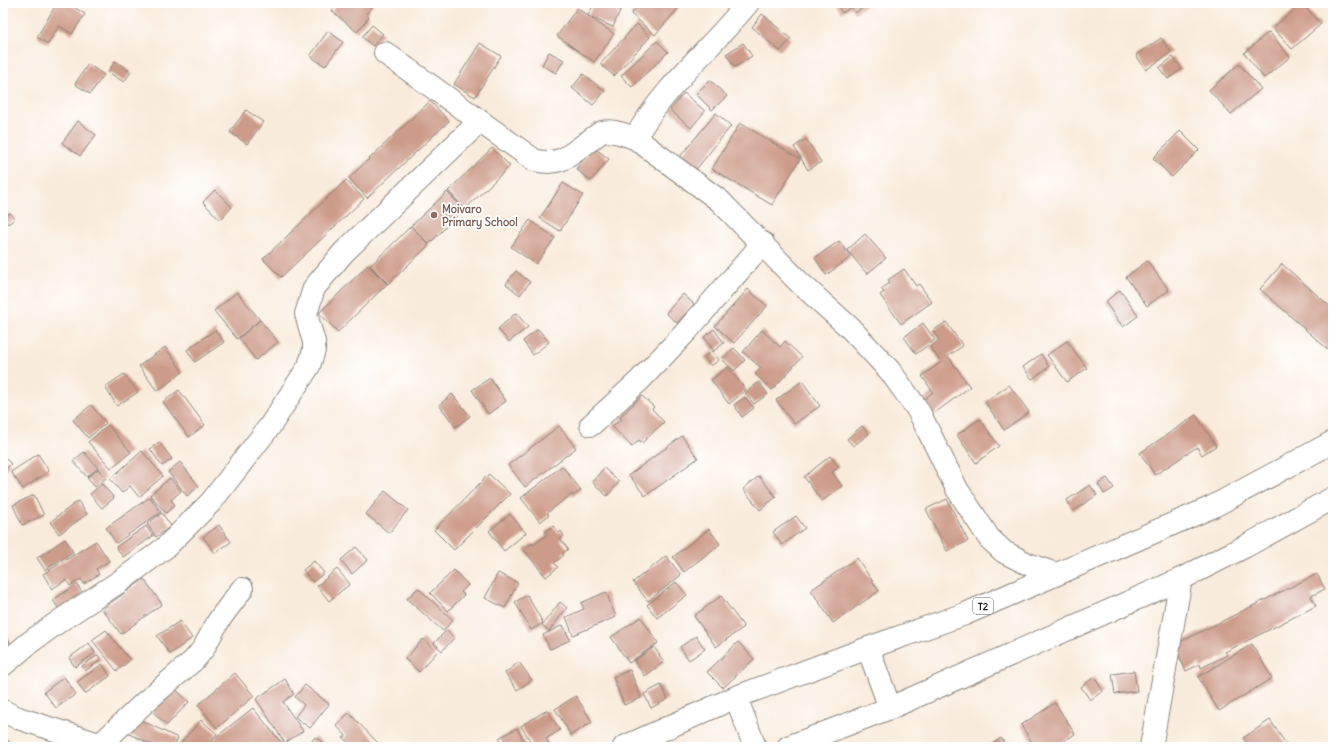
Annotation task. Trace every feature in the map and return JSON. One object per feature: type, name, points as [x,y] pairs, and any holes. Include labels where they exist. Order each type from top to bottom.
[{"type":"main road","points":[[635,138],[654,108],[748,3]]},
{"type":"main road","points":[[385,53],[534,160],[543,163],[553,163],[563,159],[602,132],[622,133],[635,138],[720,201],[763,243],[799,282],[850,328],[890,371],[918,410],[957,489],[989,538],[1004,552],[1028,564],[1056,574]]},
{"type":"main road","points":[[3,665],[29,643],[122,580],[166,547],[211,502],[270,426],[309,366],[314,350],[314,342],[306,314],[314,288],[343,253],[480,121]]},
{"type":"main road","points":[[590,425],[640,381],[763,243]]},
{"type":"main road","name":"T2","points":[[624,747],[736,697],[965,614],[1212,508],[1333,442]]},
{"type":"main road","points":[[788,747],[890,708],[1182,579],[1333,498]]},
{"type":"main road","points":[[1151,747],[1182,579]]},
{"type":"main road","points":[[3,711],[18,718],[104,746],[144,703],[194,660],[203,649],[219,620],[242,589]]},
{"type":"main road","points":[[868,648],[890,708]]},
{"type":"main road","points":[[736,697],[755,747]]},
{"type":"building","points":[[57,3],[67,3],[85,14],[72,34],[59,26],[48,44],[37,37]]},
{"type":"building","points":[[338,3],[375,3],[366,14],[369,17],[357,32],[332,11]]},
{"type":"building","points":[[594,3],[615,3],[622,6],[613,27],[588,16]]},
{"type":"building","points":[[640,3],[683,3],[655,35],[631,14]]},
{"type":"building","points":[[836,3],[870,3],[855,13],[851,7],[842,13]]},
{"type":"building","points":[[1302,3],[1321,24],[1292,49],[1273,28]]},
{"type":"building","points":[[577,8],[614,34],[594,62],[557,36]]},
{"type":"building","points":[[762,14],[791,39],[780,51],[752,27]]},
{"type":"building","points":[[637,24],[650,37],[614,76],[600,64]]},
{"type":"building","points":[[372,25],[383,34],[373,46],[362,37]]},
{"type":"building","points":[[328,31],[343,42],[325,66],[310,56]]},
{"type":"building","points":[[1269,32],[1290,57],[1264,78],[1244,53]]},
{"type":"building","points":[[1161,38],[1171,52],[1146,70],[1136,55]]},
{"type":"building","points":[[657,41],[668,52],[632,87],[621,76]]},
{"type":"building","points":[[480,43],[501,56],[475,97],[454,84]]},
{"type":"building","points":[[743,43],[752,56],[735,67],[726,54]]},
{"type":"building","points":[[549,52],[564,60],[556,73],[542,65]]},
{"type":"building","points":[[1173,57],[1182,69],[1168,79],[1159,68]]},
{"type":"building","points":[[115,61],[131,72],[124,82],[108,72]]},
{"type":"building","points":[[88,64],[104,75],[90,94],[75,84]]},
{"type":"building","points":[[1239,64],[1261,89],[1231,114],[1209,90]]},
{"type":"building","points":[[583,74],[605,91],[593,105],[572,88]]},
{"type":"building","points":[[710,80],[727,96],[712,110],[696,94]]},
{"type":"building","points":[[684,93],[705,111],[691,128],[670,110]]},
{"type":"building","points":[[430,101],[449,121],[367,198],[349,178]]},
{"type":"building","points":[[246,110],[263,122],[247,144],[230,132]]},
{"type":"building","points":[[716,113],[731,126],[694,172],[678,159]]},
{"type":"building","points":[[78,121],[96,135],[80,156],[62,143]]},
{"type":"building","points":[[740,123],[800,159],[772,205],[712,169]]},
{"type":"building","points":[[1180,131],[1199,150],[1172,177],[1153,158]]},
{"type":"building","points":[[806,139],[821,162],[808,170],[794,147]]},
{"type":"building","points":[[593,147],[609,159],[591,181],[576,169]]},
{"type":"building","points":[[492,148],[510,166],[465,209],[448,191]]},
{"type":"building","points":[[346,180],[364,199],[281,277],[263,259]]},
{"type":"building","points":[[563,183],[583,195],[560,231],[540,218]]},
{"type":"building","points":[[215,190],[232,207],[220,220],[203,202]]},
{"type":"building","points":[[447,192],[464,209],[429,244],[411,226]]},
{"type":"building","points":[[10,213],[15,219],[8,224],[4,217]]},
{"type":"building","points":[[530,220],[555,238],[536,264],[511,247]]},
{"type":"building","points":[[411,226],[429,245],[388,284],[370,266]]},
{"type":"building","points":[[865,234],[886,258],[867,274],[847,250]]},
{"type":"building","points":[[839,241],[851,257],[826,275],[815,258]]},
{"type":"building","points":[[1147,261],[1169,290],[1147,306],[1126,277]]},
{"type":"building","points":[[1282,264],[1333,309],[1333,354],[1260,289]]},
{"type":"building","points":[[368,265],[387,284],[338,332],[319,313]]},
{"type":"building","points":[[904,269],[916,286],[919,284],[932,302],[901,324],[880,295],[884,292],[881,289],[890,283],[888,280]]},
{"type":"building","points":[[516,271],[530,282],[520,295],[506,284]]},
{"type":"building","points":[[748,289],[767,306],[734,343],[715,326]]},
{"type":"building","points":[[1120,290],[1138,316],[1123,327],[1105,302]]},
{"type":"building","points":[[237,292],[260,320],[237,339],[214,311]]},
{"type":"building","points":[[683,294],[694,304],[677,323],[666,313]]},
{"type":"building","points":[[516,313],[528,327],[509,342],[498,329]]},
{"type":"building","points":[[260,320],[278,342],[256,360],[239,338]]},
{"type":"building","points":[[946,322],[963,346],[948,356],[970,387],[932,415],[922,401],[933,392],[922,376],[941,362],[930,347],[939,340],[933,331]]},
{"type":"building","points":[[923,323],[935,340],[916,354],[904,337]]},
{"type":"building","points":[[538,329],[549,342],[533,355],[523,341]]},
{"type":"building","points":[[714,329],[724,343],[714,351],[704,337]]},
{"type":"building","points":[[215,330],[224,342],[195,362],[187,350]]},
{"type":"building","points":[[762,330],[780,347],[785,341],[802,357],[772,390],[755,374],[761,368],[743,352]]},
{"type":"building","points":[[1067,341],[1087,368],[1067,382],[1047,355]]},
{"type":"building","points":[[165,347],[183,372],[157,391],[139,366]]},
{"type":"building","points":[[734,348],[745,360],[734,371],[722,359]]},
{"type":"building","points":[[712,351],[719,360],[711,366],[704,357]]},
{"type":"building","points":[[1041,354],[1049,367],[1032,379],[1023,367]]},
{"type":"building","points":[[728,367],[746,390],[729,404],[711,380]]},
{"type":"building","points":[[124,374],[138,392],[117,406],[105,387]]},
{"type":"building","points":[[490,378],[506,401],[488,414],[472,390]]},
{"type":"building","points":[[802,381],[820,406],[794,424],[776,400]]},
{"type":"building","points":[[759,382],[768,394],[754,404],[745,393]]},
{"type":"building","points":[[1009,385],[1029,412],[1004,430],[985,402]]},
{"type":"building","points":[[179,390],[205,425],[189,437],[163,402]]},
{"type":"building","points":[[452,394],[470,416],[456,427],[439,405]]},
{"type":"building","points":[[642,396],[654,407],[652,409],[664,422],[642,443],[639,440],[632,447],[612,426],[622,419],[620,417]]},
{"type":"building","points":[[745,397],[754,408],[742,417],[734,405]]},
{"type":"building","points":[[91,405],[106,423],[88,438],[73,420]]},
{"type":"building","points":[[1196,415],[1216,446],[1202,455],[1197,447],[1155,475],[1140,453]]},
{"type":"building","points":[[980,419],[999,446],[976,463],[957,435]]},
{"type":"building","points":[[108,425],[131,452],[111,468],[88,442]]},
{"type":"building","points":[[559,426],[576,448],[525,487],[508,465]]},
{"type":"building","points":[[862,426],[869,434],[853,446],[847,439]]},
{"type":"building","points":[[682,436],[698,458],[645,496],[629,475]]},
{"type":"building","points":[[159,442],[172,459],[162,466],[150,449]]},
{"type":"building","points":[[142,451],[163,476],[139,497],[130,486],[122,493],[110,479]]},
{"type":"building","points":[[84,452],[98,468],[87,477],[73,461]]},
{"type":"building","points":[[38,454],[49,471],[23,489],[11,472]]},
{"type":"building","points":[[3,456],[11,464],[3,472]]},
{"type":"building","points":[[830,456],[839,467],[832,472],[842,486],[822,501],[804,477]]},
{"type":"building","points":[[180,462],[199,486],[187,496],[168,472]]},
{"type":"building","points":[[562,466],[581,490],[573,496],[572,494],[547,513],[549,515],[540,522],[521,498]]},
{"type":"building","points":[[604,468],[619,482],[607,496],[592,482]]},
{"type":"building","points":[[98,469],[106,478],[95,487],[87,478]]},
{"type":"building","points":[[489,474],[510,494],[454,550],[434,530]]},
{"type":"building","points":[[759,476],[776,497],[760,510],[743,489]]},
{"type":"building","points":[[170,478],[181,491],[171,500],[175,505],[166,513],[150,495]]},
{"type":"building","points":[[1107,478],[1114,488],[1104,494],[1098,484]]},
{"type":"building","points":[[102,484],[114,498],[102,508],[90,494]]},
{"type":"building","points":[[1090,485],[1097,495],[1073,511],[1067,500]]},
{"type":"building","points":[[385,491],[408,510],[389,533],[366,514]]},
{"type":"building","points":[[34,495],[44,515],[22,525],[13,505]]},
{"type":"building","points":[[150,497],[161,512],[116,543],[106,528]]},
{"type":"building","points":[[947,499],[968,541],[947,551],[926,509]]},
{"type":"building","points":[[78,501],[87,514],[59,534],[50,522]]},
{"type":"building","points":[[162,513],[171,526],[156,537],[147,524]]},
{"type":"building","points":[[510,514],[526,533],[504,551],[489,531]]},
{"type":"building","points":[[796,516],[805,528],[782,545],[773,532]]},
{"type":"building","points":[[219,525],[231,542],[215,553],[203,537]]},
{"type":"building","points":[[146,526],[153,536],[123,557],[116,547]]},
{"type":"building","points":[[553,526],[559,533],[561,531],[564,536],[560,539],[568,549],[562,554],[564,555],[554,563],[558,567],[546,577],[524,550],[532,543],[533,545],[547,535],[545,532]]},
{"type":"building","points":[[709,529],[720,544],[684,572],[673,557]]},
{"type":"building","points":[[65,539],[73,552],[45,570],[37,558]]},
{"type":"building","points":[[96,541],[109,561],[96,569],[99,574],[84,584],[81,579],[70,586],[66,580],[52,589],[43,574]]},
{"type":"building","points":[[356,547],[368,560],[352,574],[341,560]]},
{"type":"building","points":[[666,556],[681,575],[648,601],[633,582]]},
{"type":"building","points":[[857,558],[879,591],[833,623],[811,590]]},
{"type":"building","points":[[314,561],[324,573],[313,582],[303,570]]},
{"type":"building","points":[[337,569],[350,584],[329,601],[317,586]]},
{"type":"building","points":[[454,570],[468,585],[461,592],[464,595],[448,611],[430,593]]},
{"type":"building","points":[[498,573],[518,583],[505,608],[485,598]]},
{"type":"building","points":[[1317,574],[1325,589],[1311,596],[1316,606],[1225,652],[1227,655],[1201,668],[1200,664],[1186,671],[1174,645]]},
{"type":"building","points":[[144,579],[162,604],[121,634],[102,609]]},
{"type":"building","points":[[676,582],[687,595],[657,618],[647,605]]},
{"type":"building","points":[[77,584],[84,596],[60,611],[53,600]]},
{"type":"building","points":[[418,588],[453,620],[443,631],[407,599]]},
{"type":"building","points":[[606,592],[616,617],[573,635],[566,617],[584,609],[581,603]]},
{"type":"building","points":[[527,595],[543,623],[531,630],[515,602]]},
{"type":"building","points":[[721,596],[744,627],[716,647],[694,616]]},
{"type":"building","points":[[560,602],[567,608],[549,631],[542,625]]},
{"type":"building","points":[[641,617],[658,643],[629,663],[611,637]]},
{"type":"building","points":[[180,621],[192,638],[170,654],[157,636]]},
{"type":"building","points":[[563,625],[570,640],[550,649],[543,635]]},
{"type":"building","points":[[106,630],[130,660],[117,671],[92,640]]},
{"type":"building","points":[[447,630],[454,638],[442,651],[434,643]]},
{"type":"building","points":[[3,633],[10,642],[3,648]]},
{"type":"building","points":[[696,636],[705,649],[689,660],[680,647]]},
{"type":"building","points":[[423,639],[437,652],[419,672],[405,659]]},
{"type":"building","points":[[738,642],[754,659],[723,688],[707,672]]},
{"type":"building","points":[[89,643],[95,653],[75,667],[69,658]]},
{"type":"building","points":[[1252,644],[1272,678],[1219,711],[1198,677]]},
{"type":"building","points":[[654,647],[664,662],[645,676],[634,661]]},
{"type":"building","points":[[98,655],[101,660],[85,671],[82,666]]},
{"type":"building","points":[[519,662],[532,680],[517,690],[505,673]]},
{"type":"building","points":[[102,664],[110,676],[85,694],[77,682]]},
{"type":"building","points":[[630,670],[641,698],[624,705],[613,677]]},
{"type":"building","points":[[1134,671],[1137,691],[1115,694],[1112,674]]},
{"type":"building","points":[[235,673],[254,696],[217,728],[198,705]]},
{"type":"building","points":[[64,677],[76,694],[56,708],[44,692]]},
{"type":"building","points":[[1094,677],[1103,691],[1090,700],[1081,687]]},
{"type":"building","points":[[285,679],[294,694],[283,702],[303,731],[285,743],[256,699]]},
{"type":"building","points":[[305,685],[329,704],[310,728],[295,717],[304,705],[295,697]]},
{"type":"building","points":[[661,685],[668,699],[651,708],[644,694]]},
{"type":"building","points":[[172,686],[189,702],[167,725],[151,710]]},
{"type":"building","points":[[576,696],[592,722],[571,735],[555,709]]},
{"type":"building","points":[[1055,703],[1075,734],[1055,747],[1035,747],[1021,725]]},
{"type":"building","points":[[253,708],[283,745],[280,747],[215,747],[211,741]]},
{"type":"building","points":[[547,710],[560,730],[546,739],[549,743],[543,747],[534,747],[521,726]]},
{"type":"building","points":[[349,713],[380,745],[378,747],[347,747],[350,744],[343,738],[346,736],[336,725]]},
{"type":"building","points":[[132,716],[178,738],[174,747],[157,747],[125,732]]},
{"type":"building","points":[[201,720],[217,734],[205,747],[177,747]]},
{"type":"building","points":[[1270,720],[1288,747],[1249,747],[1243,738]]},
{"type":"building","points":[[517,728],[527,747],[504,747],[499,738]]},
{"type":"building","points":[[3,734],[10,743],[5,747],[3,747]]},
{"type":"building","points":[[315,737],[329,747],[308,747]]},
{"type":"building","points":[[1001,738],[1007,747],[988,747]]},
{"type":"place","name":"Moivaro Primary School","points":[[434,215]]}]
